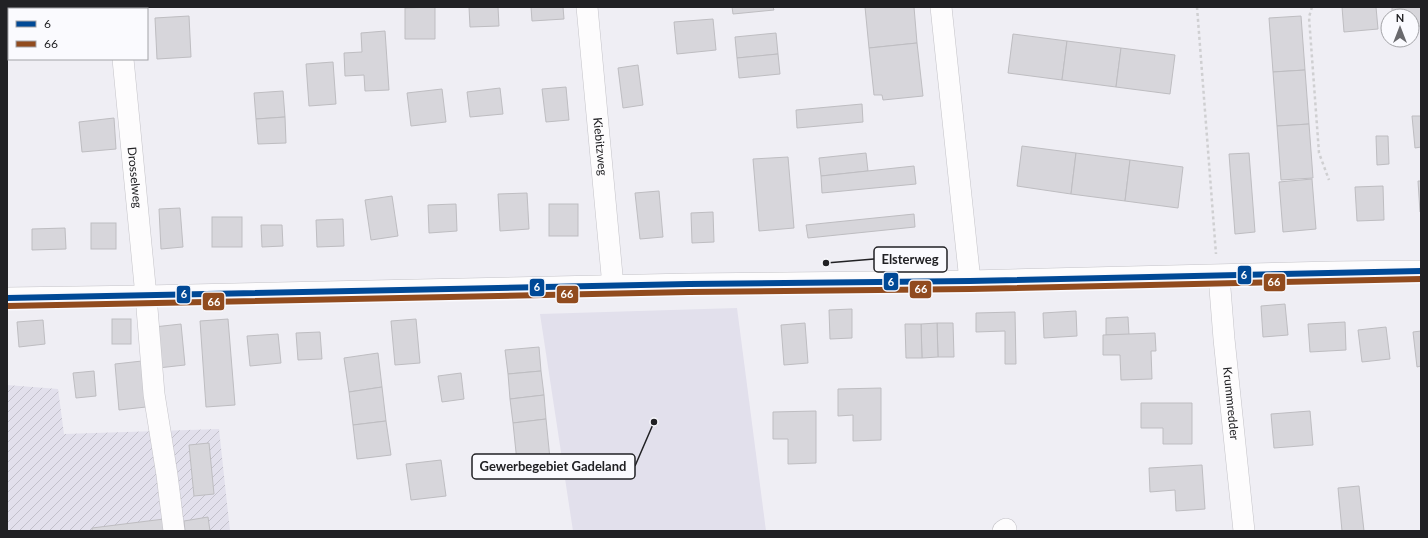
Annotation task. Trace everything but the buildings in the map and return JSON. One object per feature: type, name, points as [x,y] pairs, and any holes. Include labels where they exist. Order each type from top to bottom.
[{"type":"street","name":"Kiebitzweg","points":[[587,7],[613,286]]},
{"type":"street","points":[[941,7],[970,281]]},
{"type":"street","name":"Drosselweg","points":[[123,60],[154,394],[174,531]]},
{"type":"street","points":[[7,298],[613,286],[970,281],[1421,271]]},
{"type":"street","name":"Krummredder","points":[[1219,276],[1244,531]]},
{"type":"path","points":[[1197,7],[1219,276]]},
{"type":"path","points":[[1312,7],[1309,17],[1319,153],[1329,180]]},
{"type":"shaded area","points":[[737,308],[766,531],[573,531],[540,314]]},
{"type":"shaded area","points":[[7,385],[58,389],[64,434],[219,429],[230,531],[7,531]]},
{"type":"transit line","name":"6","points":[[7,298],[689,284],[970,281],[1421,271]]},
{"type":"transit line","name":"66","points":[[7,306],[689,292],[970,289],[1421,279]]},
{"type":"place","name":"Elsterweg","points":[[826,263]]},
{"type":"place","name":"Gewerbegebiet Gadeland","points":[[654,422]]}]
